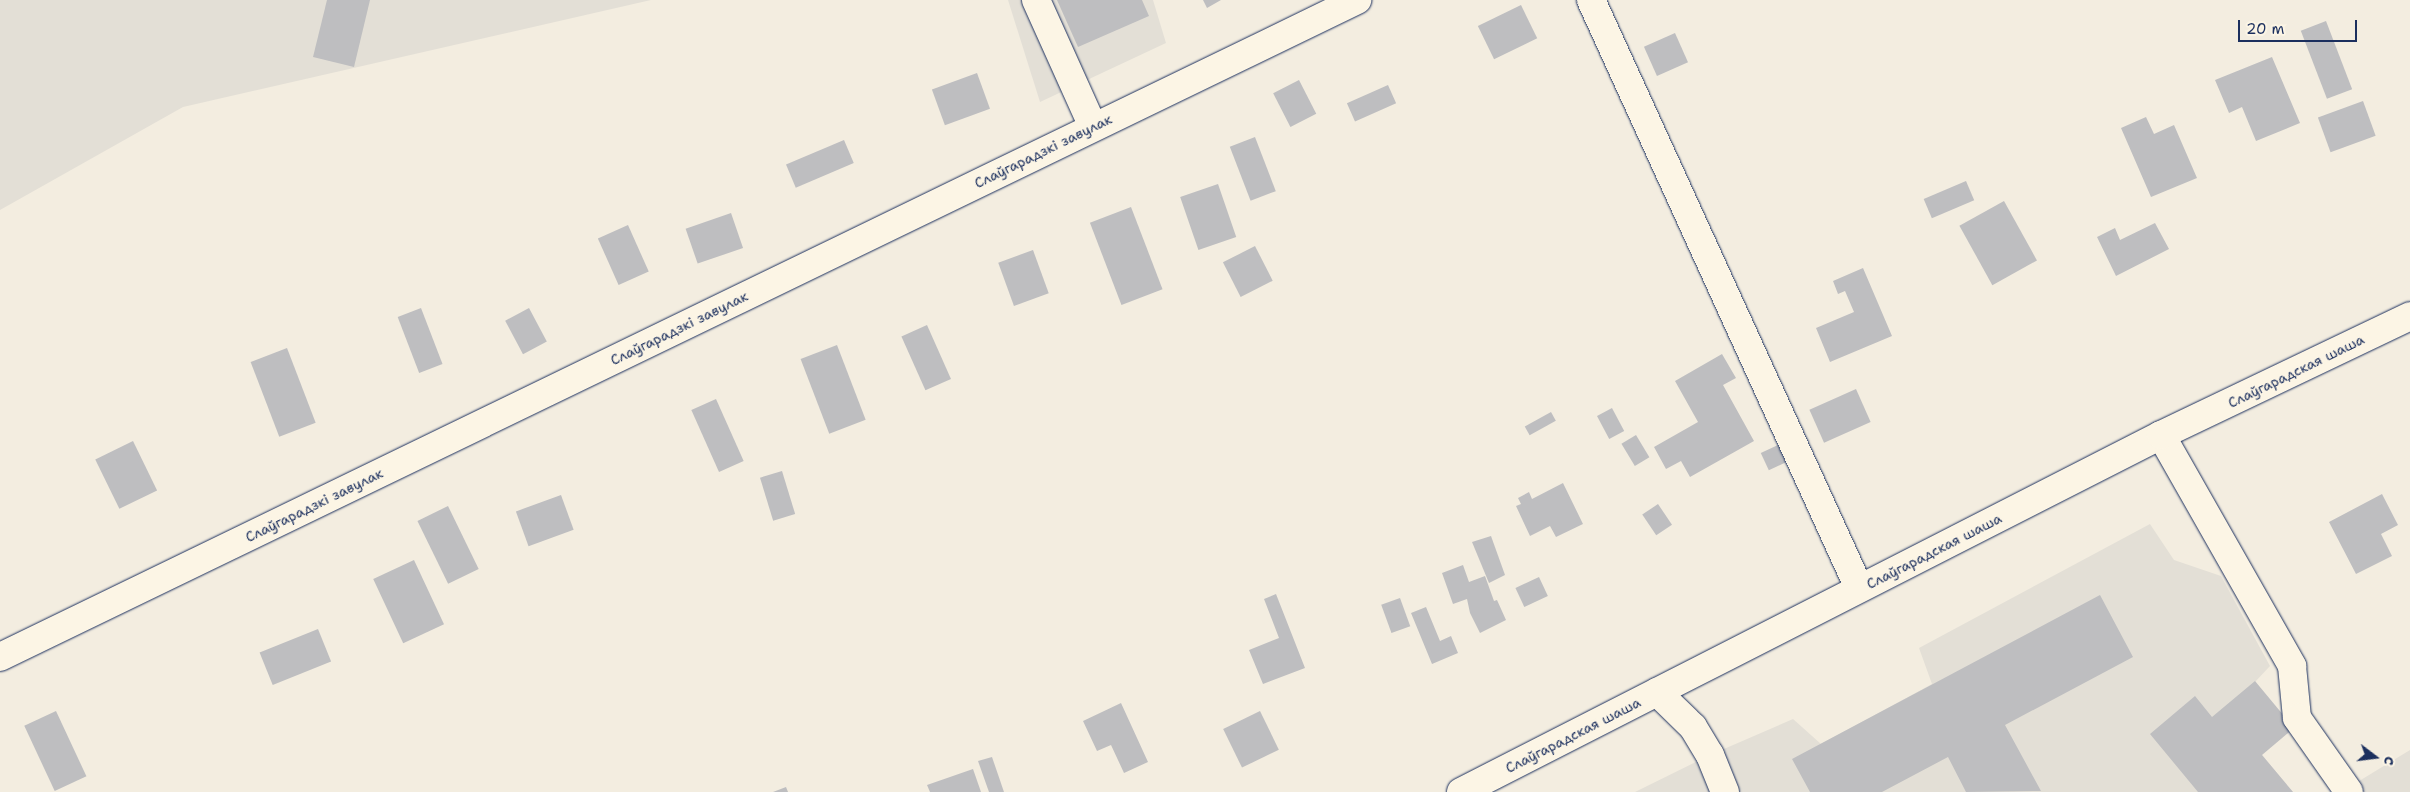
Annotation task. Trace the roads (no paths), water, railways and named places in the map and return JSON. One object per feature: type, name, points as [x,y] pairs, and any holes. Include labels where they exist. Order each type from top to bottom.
[{"type":"street","points":[[1036,0],[1093,127]]},
{"type":"street","name":"Слаўгарадзкі завулак","points":[[0,657],[1357,0]]},
{"type":"street","points":[[1590,0],[1859,588]]},
{"type":"street","name":"Слаўгарадская шаша","points":[[1461,792],[2161,435],[2410,316]]},
{"type":"street","points":[[2161,435],[2292,666],[2297,718],[2349,792]]},
{"type":"street","points":[[1657,692],[1694,727],[1710,756],[1725,792]]}]
